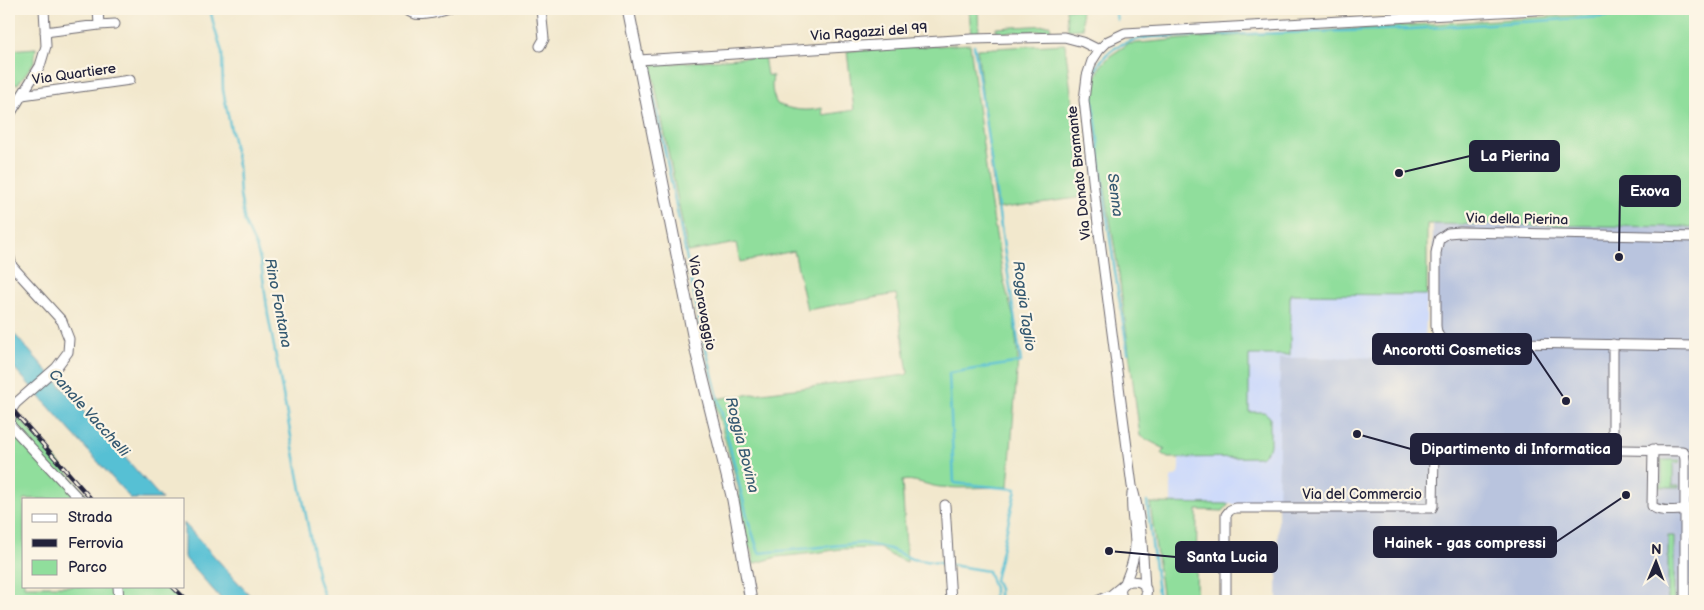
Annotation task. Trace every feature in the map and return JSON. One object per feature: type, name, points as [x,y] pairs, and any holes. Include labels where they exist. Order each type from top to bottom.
[{"type":"street","points":[[9,115],[40,66],[46,46],[44,9]]},
{"type":"street","points":[[98,9],[100,26]]},
{"type":"street","points":[[406,9],[416,15],[449,9]]},
{"type":"street","points":[[540,46],[544,39],[542,9]]},
{"type":"street","name":"Via Caravaggio","points":[[628,9],[697,356],[732,500],[752,601]]},
{"type":"street","name":"Via Donato Bramante","points":[[1145,596],[1141,534],[1137,502],[1132,486],[1099,233],[1084,100],[1087,76],[1092,61],[1099,50],[1108,41],[1125,33],[1554,9]]},
{"type":"street","points":[[45,32],[115,24]]},
{"type":"street","name":"Via Ragazzi del 99","points":[[639,60],[983,39],[1064,37],[1083,42],[1099,50]]},
{"type":"street","name":"Via Quartiere","points":[[22,95],[130,80]]},
{"type":"street","name":"Via della Pierina","points":[[1613,344],[1450,342],[1440,338],[1436,326],[1436,253],[1439,239],[1448,233],[1460,232],[1695,236]]},
{"type":"street","points":[[9,254],[12,266],[62,320],[70,339],[68,352],[55,370],[16,403],[12,409],[10,425],[78,498]]},
{"type":"street","points":[[1613,449],[1613,344],[1695,346]]},
{"type":"street","name":"Via del Commercio","points":[[1226,601],[1226,515],[1230,510],[1234,508],[1430,508],[1433,506],[1433,458],[1437,449],[1441,447],[1678,450],[1684,452],[1685,494]]},
{"type":"street","points":[[1653,449],[1652,506],[1656,510],[1685,510]]},
{"type":"street","name":"Via Donato Bramante","points":[[1124,585],[1132,565],[1135,545],[1131,504],[1132,486]]},
{"type":"street","points":[[1685,601],[1685,494],[1695,494]]},
{"type":"street","points":[[945,505],[951,601]]},
{"type":"street","points":[[1685,526],[1695,526]]},
{"type":"street","points":[[1097,601],[1111,595],[1129,581],[1137,581],[1144,586],[1145,596]]},
{"type":"street","points":[[1124,585],[1121,594],[1124,601]]},
{"type":"street","points":[[118,588],[120,601]]},
{"type":"shaded area","points":[[1120,9],[1224,9],[1121,15]]},
{"type":"shaded area","points":[[1433,224],[1695,227],[1695,601],[1277,601],[1280,358],[1431,357]]},
{"type":"shaded area","points":[[1121,293],[1427,295],[1423,387],[1290,505],[1171,503],[1171,478],[1179,474],[1179,458],[1168,458],[1162,454],[1165,449],[1140,436]]},
{"type":"green space","points":[[969,9],[978,9],[979,35],[971,35]]},
{"type":"green space","points":[[1066,9],[1081,9],[1083,29],[1068,30]]},
{"type":"green space","points":[[1695,9],[1695,227],[1427,224],[1427,295],[1290,294],[1290,355],[1249,355],[1249,412],[1264,412],[1270,417],[1270,445],[1269,449],[1261,457],[1168,458],[1162,454],[1165,449],[1140,436],[1119,275],[1094,122],[1093,86],[1100,67],[1110,56],[1128,44],[1183,39]]},
{"type":"green space","points":[[1050,25],[1051,30],[997,33],[996,28]]},
{"type":"green space","points":[[970,44],[990,199],[1004,282],[1014,319],[1018,359],[1008,487],[949,488],[906,480],[902,481],[907,562],[879,548],[872,548],[841,549],[777,557],[753,564],[753,554],[747,546],[738,487],[714,399],[906,375],[908,373],[896,294],[807,310],[794,251],[740,262],[736,243],[688,252],[651,65],[764,56],[767,75],[773,76],[772,90],[777,104],[799,110],[822,108],[823,115],[854,110],[847,51]]},
{"type":"green space","points":[[1065,44],[1084,197],[996,209],[977,49]]},
{"type":"green space","points":[[36,48],[34,62],[18,84],[9,84],[9,50]]},
{"type":"green space","points":[[9,406],[90,498],[22,498],[22,588],[171,588],[183,601],[9,601]]},
{"type":"green space","points":[[1657,460],[1680,460],[1680,462],[1673,463],[1673,485],[1679,485],[1679,487],[1657,487],[1657,485],[1662,485],[1662,462],[1657,462]]},
{"type":"green space","points":[[1150,503],[1229,504],[1223,511],[1197,510],[1196,601],[1163,601]]},
{"type":"green space","points":[[1668,536],[1674,536],[1674,601],[1668,601]]},
{"type":"water","points":[[9,328],[161,498],[130,498],[9,362]]},
{"type":"water","points":[[185,524],[255,601],[223,601],[185,558]]},
{"type":"waterway","name":"Rino Fontana","points":[[210,9],[222,52],[223,90],[238,165],[240,195],[245,223],[261,263],[268,315],[318,579],[326,601]]},
{"type":"waterway","name":"Senna","points":[[1115,9],[1117,20]]},
{"type":"waterway","points":[[1128,353],[1107,215],[1092,89],[1092,79],[1101,61],[1121,44],[1149,37],[1411,29],[1695,11]]},
{"type":"waterway","name":"Roggia Taglio","points":[[974,45],[1021,362],[949,373],[954,483],[1016,489],[995,580],[999,589],[999,601]]},
{"type":"waterway","name":"Roggia Bovina","points":[[651,83],[702,333],[748,520],[759,553],[862,543],[890,549],[912,559],[946,564]]},
{"type":"waterway","name":"Senna","points":[[1147,502],[1159,601]]},
{"type":"waterway","name":"Roggia Bovina","points":[[951,565],[988,571],[994,588],[994,601]]},
{"type":"railway","points":[[9,406],[90,498]]},
{"type":"railway","points":[[174,588],[187,601]]},
{"type":"place","name":"La Pierina","points":[[1399,173]]},
{"type":"place","name":"Exova","points":[[1619,257]]},
{"type":"place","name":"Ancorotti Cosmetics","points":[[1566,401]]},
{"type":"place","name":"Dipartimento di Informatica","points":[[1357,434]]},
{"type":"place","name":"Hainek - gas compressi","points":[[1626,495]]},
{"type":"place","name":"Santa Lucia","points":[[1109,551]]},
{"type":"water label","name":"Canale Vacchelli","points":[[89,413]]}]
